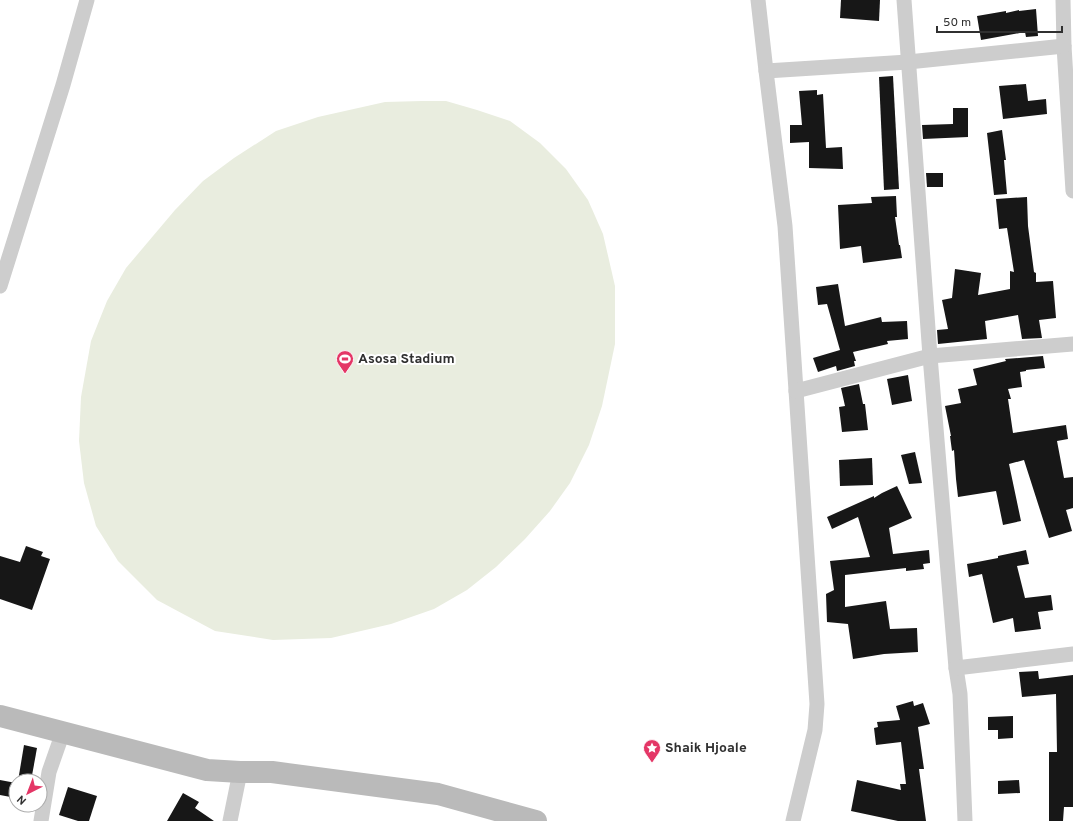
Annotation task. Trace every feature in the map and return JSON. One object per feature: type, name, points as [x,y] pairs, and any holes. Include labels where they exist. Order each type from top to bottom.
[{"type":"street","points":[[0,286],[63,85],[87,0]]},
{"type":"street","points":[[758,0],[786,226],[817,704],[815,730],[793,821]]},
{"type":"street","points":[[904,0],[930,356],[956,668],[960,694],[965,821]]},
{"type":"street","points":[[1063,0],[1068,21],[1064,46],[1073,191]]},
{"type":"street","points":[[766,71],[908,62],[1064,46]]},
{"type":"street","points":[[796,391],[930,356],[1073,344]]},
{"type":"street","points":[[956,668],[1073,654]]},
{"type":"street","points":[[0,716],[207,770],[272,772],[438,794],[536,821]]},
{"type":"street","points":[[41,821],[49,772],[63,732]]},
{"type":"street","points":[[230,821],[240,772]]},
{"type":"shaded area","points":[[446,101],[510,121],[540,143],[566,169],[588,200],[603,234],[615,286],[615,344],[602,406],[589,445],[570,483],[550,511],[525,539],[496,567],[467,590],[434,609],[391,624],[331,638],[273,640],[215,631],[157,600],[118,561],[96,526],[84,483],[79,441],[81,397],[91,341],[107,301],[126,268],[175,210],[203,181],[234,158],[276,131],[318,117],[385,102]]},
{"type":"building","points":[[841,0],[880,0],[879,21],[840,18]]},
{"type":"building","points":[[1036,9],[1038,36],[1026,37],[1025,32],[981,40],[977,16],[1006,11],[1006,13],[1019,10]]},
{"type":"building","points":[[893,76],[899,189],[884,190],[879,77]]},
{"type":"building","points":[[1026,84],[1028,101],[1046,99],[1047,114],[1003,119],[999,86]]},
{"type":"building","points":[[817,90],[817,95],[823,94],[826,148],[842,147],[843,169],[809,168],[809,142],[790,143],[790,125],[802,125],[799,91]]},
{"type":"building","points":[[953,108],[968,108],[968,137],[923,139],[922,125],[953,124]]},
{"type":"building","points":[[1002,130],[1006,160],[1004,160],[1007,194],[994,195],[987,133]]},
{"type":"building","points":[[926,173],[943,173],[943,187],[927,187]]},
{"type":"building","points":[[896,196],[897,217],[895,217],[902,258],[863,263],[861,246],[840,249],[838,205],[872,203],[871,197]]},
{"type":"building","points":[[1027,197],[1028,226],[1034,272],[1036,273],[1036,282],[1053,281],[1056,318],[1039,320],[1042,338],[1022,339],[1018,315],[985,321],[987,339],[938,344],[937,330],[948,329],[942,300],[952,298],[955,269],[981,273],[978,295],[1010,289],[1010,271],[1014,272],[1007,228],[999,229],[996,199]]},
{"type":"building","points":[[838,284],[845,326],[881,317],[882,322],[907,321],[908,339],[887,341],[888,344],[853,352],[856,361],[854,361],[855,366],[837,371],[836,366],[818,372],[813,358],[840,350],[827,304],[818,305],[816,287]]},
{"type":"building","points":[[1043,356],[1045,368],[1020,372],[1022,387],[1008,389],[1011,399],[1008,399],[1013,433],[1066,425],[1068,439],[1057,441],[1064,478],[1073,477],[1073,508],[1066,510],[1072,531],[1049,538],[1024,460],[1009,464],[1021,521],[1003,525],[996,491],[958,497],[954,450],[952,451],[951,436],[945,406],[961,403],[958,389],[977,385],[973,369],[1006,361],[1005,359]]},
{"type":"building","points":[[908,375],[912,401],[892,405],[887,379]]},
{"type":"building","points":[[859,384],[863,404],[865,404],[868,430],[842,432],[839,407],[845,406],[841,388]]},
{"type":"building","points":[[915,452],[922,483],[909,484],[901,455]]},
{"type":"building","points":[[872,458],[873,485],[840,486],[839,460]]},
{"type":"building","points":[[897,486],[912,518],[889,528],[893,554],[929,550],[930,563],[923,564],[924,569],[906,571],[906,568],[845,575],[845,607],[886,601],[890,629],[917,628],[918,652],[884,654],[853,659],[848,624],[827,622],[826,594],[834,590],[830,561],[870,557],[858,517],[832,529],[827,517],[874,496],[874,498]]},
{"type":"building","points":[[26,546],[43,552],[41,556],[50,559],[32,610],[0,599],[0,556],[20,562]]},
{"type":"building","points":[[1026,550],[1029,564],[1017,566],[1025,598],[1051,595],[1053,610],[1038,612],[1041,629],[1015,632],[1013,618],[993,623],[982,574],[969,577],[967,564],[998,558],[998,556]]},
{"type":"building","points":[[1038,671],[1039,679],[1073,675],[1073,807],[1064,807],[1063,821],[1049,821],[1049,752],[1057,752],[1056,694],[1022,697],[1019,672]]},
{"type":"building","points":[[913,701],[914,706],[923,703],[930,724],[918,727],[924,769],[919,769],[926,821],[898,821],[851,811],[857,780],[901,790],[900,784],[906,784],[901,742],[876,745],[874,728],[878,727],[877,722],[900,720],[896,706]]},
{"type":"building","points":[[1013,716],[1013,738],[998,739],[998,730],[988,730],[988,717]]},
{"type":"building","points":[[24,745],[37,748],[32,773],[19,773]]},
{"type":"building","points":[[0,780],[8,782],[8,796],[0,795]]},
{"type":"building","points":[[1019,780],[1020,793],[998,794],[998,781]]},
{"type":"building","points":[[68,787],[97,796],[89,821],[78,821],[59,815]]},
{"type":"building","points":[[183,793],[199,802],[195,808],[214,821],[167,821]]},
{"type":"place","name":"Asosa Stadium","points":[[345,374]]},
{"type":"place","name":"Shaik Hjoale","points":[[652,763]]}]
